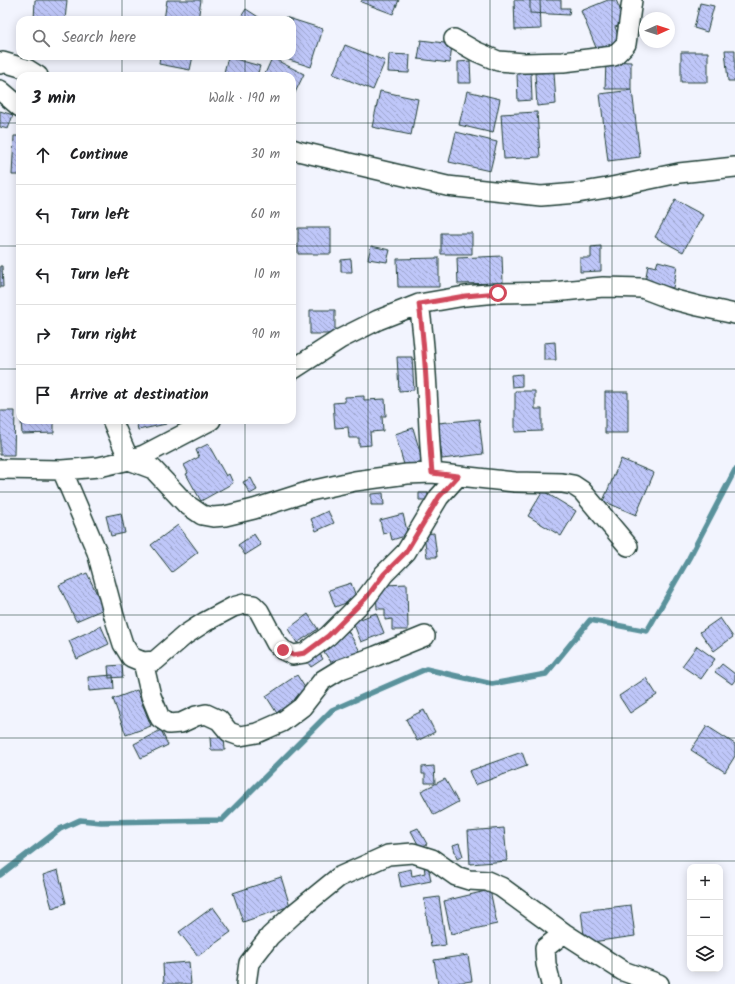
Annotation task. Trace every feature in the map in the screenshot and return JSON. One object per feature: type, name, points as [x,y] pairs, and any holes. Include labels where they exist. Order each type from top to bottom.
[{"type":"street","points":[[454,39],[475,51],[498,61],[524,63],[563,62],[614,56],[626,44],[632,0]]},
{"type":"street","points":[[0,64],[3,62],[27,69],[32,72]]},
{"type":"street","points":[[0,90],[16,104]]},
{"type":"street","points":[[296,151],[447,186],[541,196],[577,193],[679,173],[735,167]]},
{"type":"street","points":[[296,367],[340,339],[378,320],[419,304],[441,299],[478,295],[553,292],[603,286],[642,288],[671,299],[735,314]]},
{"type":"street","points":[[419,304],[426,361],[432,473]]},
{"type":"street","points":[[114,424],[129,460],[153,469],[186,504],[202,515],[213,517],[225,516],[254,509],[310,491],[355,481],[407,474],[432,473],[515,482],[562,483],[573,485],[582,491],[628,546]]},
{"type":"street","points":[[0,469],[62,470],[99,467],[144,455],[203,424]]},
{"type":"street","points":[[62,470],[97,552],[114,616],[124,644],[131,657],[143,662],[155,661],[184,635],[233,607],[244,604],[253,605],[259,611],[276,643],[283,650],[293,655],[305,653],[328,636],[366,598],[384,574],[406,552],[439,497],[458,476]]},
{"type":"street","points":[[143,662],[152,696],[160,718],[170,724],[181,723],[196,716],[206,714],[219,720],[229,732],[240,736],[257,733],[282,722],[302,707],[323,680],[340,669],[425,636]]},
{"type":"street","points":[[246,984],[250,963],[270,936],[296,912],[339,877],[388,855],[413,853],[432,859],[456,876],[469,880],[487,881],[501,887],[564,933],[623,971],[659,984]]},
{"type":"street","points":[[551,984],[546,964],[545,948],[564,933]]},
{"type":"building","points":[[35,0],[67,0],[65,16],[34,16]]},
{"type":"building","points":[[167,0],[201,0],[199,16],[165,16]]},
{"type":"building","points":[[362,0],[399,0],[393,14],[361,2]]},
{"type":"building","points":[[514,0],[540,0],[541,29],[515,30]]},
{"type":"building","points":[[530,0],[561,0],[561,8],[570,8],[569,15],[530,13]]},
{"type":"building","points":[[608,0],[616,0],[626,23],[615,27],[620,40],[597,50],[581,11]]},
{"type":"building","points":[[700,3],[714,6],[707,32],[694,28]]},
{"type":"building","points":[[246,9],[257,16],[242,16]]},
{"type":"building","points":[[296,20],[323,29],[311,67],[289,60],[296,60]]},
{"type":"building","points":[[421,40],[452,44],[450,63],[418,59]]},
{"type":"building","points":[[345,45],[385,61],[373,90],[333,74]]},
{"type":"building","points":[[725,50],[735,50],[735,81],[728,81]]},
{"type":"building","points":[[681,52],[708,52],[708,82],[681,82]]},
{"type":"building","points":[[389,54],[410,55],[409,73],[388,72]]},
{"type":"building","points":[[160,60],[192,60],[190,70],[159,64]]},
{"type":"building","points":[[227,60],[239,60],[260,66],[258,72],[224,72]]},
{"type":"building","points":[[271,60],[276,60],[304,74],[296,91],[296,72],[266,72]]},
{"type":"building","points":[[470,61],[471,83],[458,83],[458,62]]},
{"type":"building","points":[[606,61],[631,62],[631,89],[605,89]]},
{"type":"building","points":[[554,72],[556,104],[537,106],[535,73]]},
{"type":"building","points":[[531,73],[532,100],[518,101],[517,74]]},
{"type":"building","points":[[632,90],[640,157],[608,161],[600,94]]},
{"type":"building","points":[[380,91],[418,99],[411,135],[372,127]]},
{"type":"building","points":[[467,91],[500,99],[493,133],[459,125]]},
{"type":"building","points":[[0,111],[13,115],[8,129],[0,127]]},
{"type":"building","points":[[537,112],[540,157],[504,159],[501,114]]},
{"type":"building","points":[[456,132],[497,142],[490,171],[449,162]]},
{"type":"building","points":[[14,136],[16,136],[16,175],[12,175]]},
{"type":"building","points":[[675,200],[703,215],[683,252],[655,237]]},
{"type":"building","points":[[298,228],[331,228],[331,254],[298,254]]},
{"type":"building","points":[[441,233],[472,233],[472,254],[441,254]]},
{"type":"building","points":[[371,246],[390,250],[387,262],[368,259]]},
{"type":"building","points":[[601,246],[601,271],[580,272],[580,258],[591,258],[591,247]]},
{"type":"building","points":[[502,256],[503,283],[458,284],[457,258]]},
{"type":"building","points":[[439,258],[439,287],[398,287],[397,259]]},
{"type":"building","points":[[351,259],[352,272],[341,272],[341,260]]},
{"type":"building","points":[[658,261],[677,266],[673,288],[645,282],[648,265],[656,267]]},
{"type":"building","points":[[0,266],[2,266],[3,287],[0,287]]},
{"type":"building","points":[[310,310],[335,310],[335,334],[310,334]]},
{"type":"building","points":[[555,342],[556,360],[544,360],[544,343]]},
{"type":"building","points":[[397,357],[412,357],[414,390],[399,391]]},
{"type":"building","points":[[522,374],[522,386],[512,387],[511,375]]},
{"type":"building","points":[[515,391],[535,391],[535,409],[542,409],[542,431],[515,432]]},
{"type":"building","points":[[605,392],[628,392],[628,433],[605,433]]},
{"type":"building","points":[[364,396],[364,400],[385,399],[386,416],[382,416],[383,431],[370,432],[371,445],[359,446],[359,438],[349,438],[348,427],[335,428],[333,403],[345,402],[345,397]]},
{"type":"building","points":[[0,411],[15,411],[14,455],[0,455]]},
{"type":"building","points":[[479,419],[483,454],[442,459],[438,423]]},
{"type":"building","points":[[21,424],[54,424],[54,433],[22,434]]},
{"type":"building","points":[[137,424],[166,424],[138,430]]},
{"type":"building","points":[[413,428],[423,462],[405,468],[395,434]]},
{"type":"building","points":[[208,444],[226,476],[229,474],[233,483],[201,501],[186,474],[188,473],[184,465],[199,457],[196,450]]},
{"type":"building","points":[[621,459],[654,473],[636,515],[603,501]]},
{"type":"building","points":[[251,478],[257,490],[250,494],[243,482]]},
{"type":"building","points":[[543,491],[576,511],[561,536],[528,516]]},
{"type":"building","points":[[383,493],[384,505],[371,505],[371,494]]},
{"type":"building","points":[[419,493],[428,493],[428,500],[419,500]]},
{"type":"building","points":[[328,511],[334,523],[316,531],[311,519]]},
{"type":"building","points":[[121,513],[125,533],[111,536],[106,516]]},
{"type":"building","points":[[403,514],[408,535],[392,540],[390,532],[383,534],[380,520]]},
{"type":"building","points":[[178,525],[198,552],[172,572],[151,545]]},
{"type":"building","points":[[434,533],[437,557],[427,557],[424,534]]},
{"type":"building","points":[[254,534],[261,545],[245,555],[238,545]]},
{"type":"building","points":[[87,573],[104,609],[76,621],[59,585]]},
{"type":"building","points":[[351,583],[357,599],[335,607],[329,590]]},
{"type":"building","points":[[407,584],[408,630],[392,630],[392,619],[385,620],[385,609],[377,609],[376,589],[385,585]]},
{"type":"building","points":[[376,613],[384,633],[361,642],[353,622]]},
{"type":"building","points":[[308,614],[318,629],[297,643],[288,629]]},
{"type":"building","points":[[720,618],[733,637],[714,651],[700,632]]},
{"type":"building","points":[[101,626],[109,644],[77,659],[69,641]]},
{"type":"building","points":[[348,631],[360,651],[335,668],[322,649]]},
{"type":"building","points":[[697,646],[715,659],[701,679],[682,666]]},
{"type":"building","points":[[317,649],[323,659],[311,667],[304,658]]},
{"type":"building","points":[[722,664],[735,674],[735,680],[732,684],[715,672]]},
{"type":"building","points":[[122,665],[123,677],[109,678],[108,666]]},
{"type":"building","points":[[113,675],[114,689],[89,691],[88,677]]},
{"type":"building","points":[[297,675],[309,694],[278,715],[266,696]]},
{"type":"building","points":[[646,678],[657,695],[630,713],[619,696]]},
{"type":"building","points":[[137,690],[151,726],[126,735],[113,699]]},
{"type":"building","points":[[424,710],[435,732],[417,741],[406,719]]},
{"type":"building","points":[[707,726],[735,744],[735,756],[725,772],[691,750]]},
{"type":"building","points":[[161,730],[168,745],[141,758],[134,744]]},
{"type":"building","points":[[224,737],[225,750],[211,750],[210,738]]},
{"type":"building","points":[[522,752],[527,766],[475,785],[469,771]]},
{"type":"building","points":[[434,766],[435,783],[425,783],[425,774],[422,774],[422,767]]},
{"type":"building","points":[[445,779],[458,802],[434,815],[421,791]]},
{"type":"building","points":[[418,828],[427,844],[420,848],[411,831]]},
{"type":"building","points":[[504,828],[507,861],[470,864],[468,831]]},
{"type":"building","points":[[459,843],[463,856],[457,859],[453,845]]},
{"type":"building","points":[[428,865],[431,881],[401,887],[398,872],[411,869],[412,876],[425,873],[424,866]]},
{"type":"building","points":[[58,870],[66,903],[52,908],[43,875]]},
{"type":"building","points":[[281,877],[290,906],[243,922],[233,893]]},
{"type":"building","points":[[490,890],[497,924],[451,934],[444,901]]},
{"type":"building","points":[[439,897],[446,945],[431,947],[424,899]]},
{"type":"building","points":[[631,905],[635,936],[585,943],[581,911]]},
{"type":"building","points":[[213,907],[231,932],[198,956],[179,932]]},
{"type":"building","points":[[468,955],[472,981],[438,984],[434,960]]},
{"type":"building","points":[[189,962],[191,984],[164,984],[163,964]]},
{"type":"waterway","points":[[0,875],[60,829],[80,820],[101,822],[222,820],[332,710],[426,669],[492,684],[546,674],[590,620],[647,631],[689,558],[735,470]]},
{"type":"route","points":[[283,650],[293,655],[305,653],[328,636],[366,598],[384,574],[406,552],[425,518],[439,497],[458,476],[432,473],[426,361],[419,304],[441,299],[498,293]]}]
